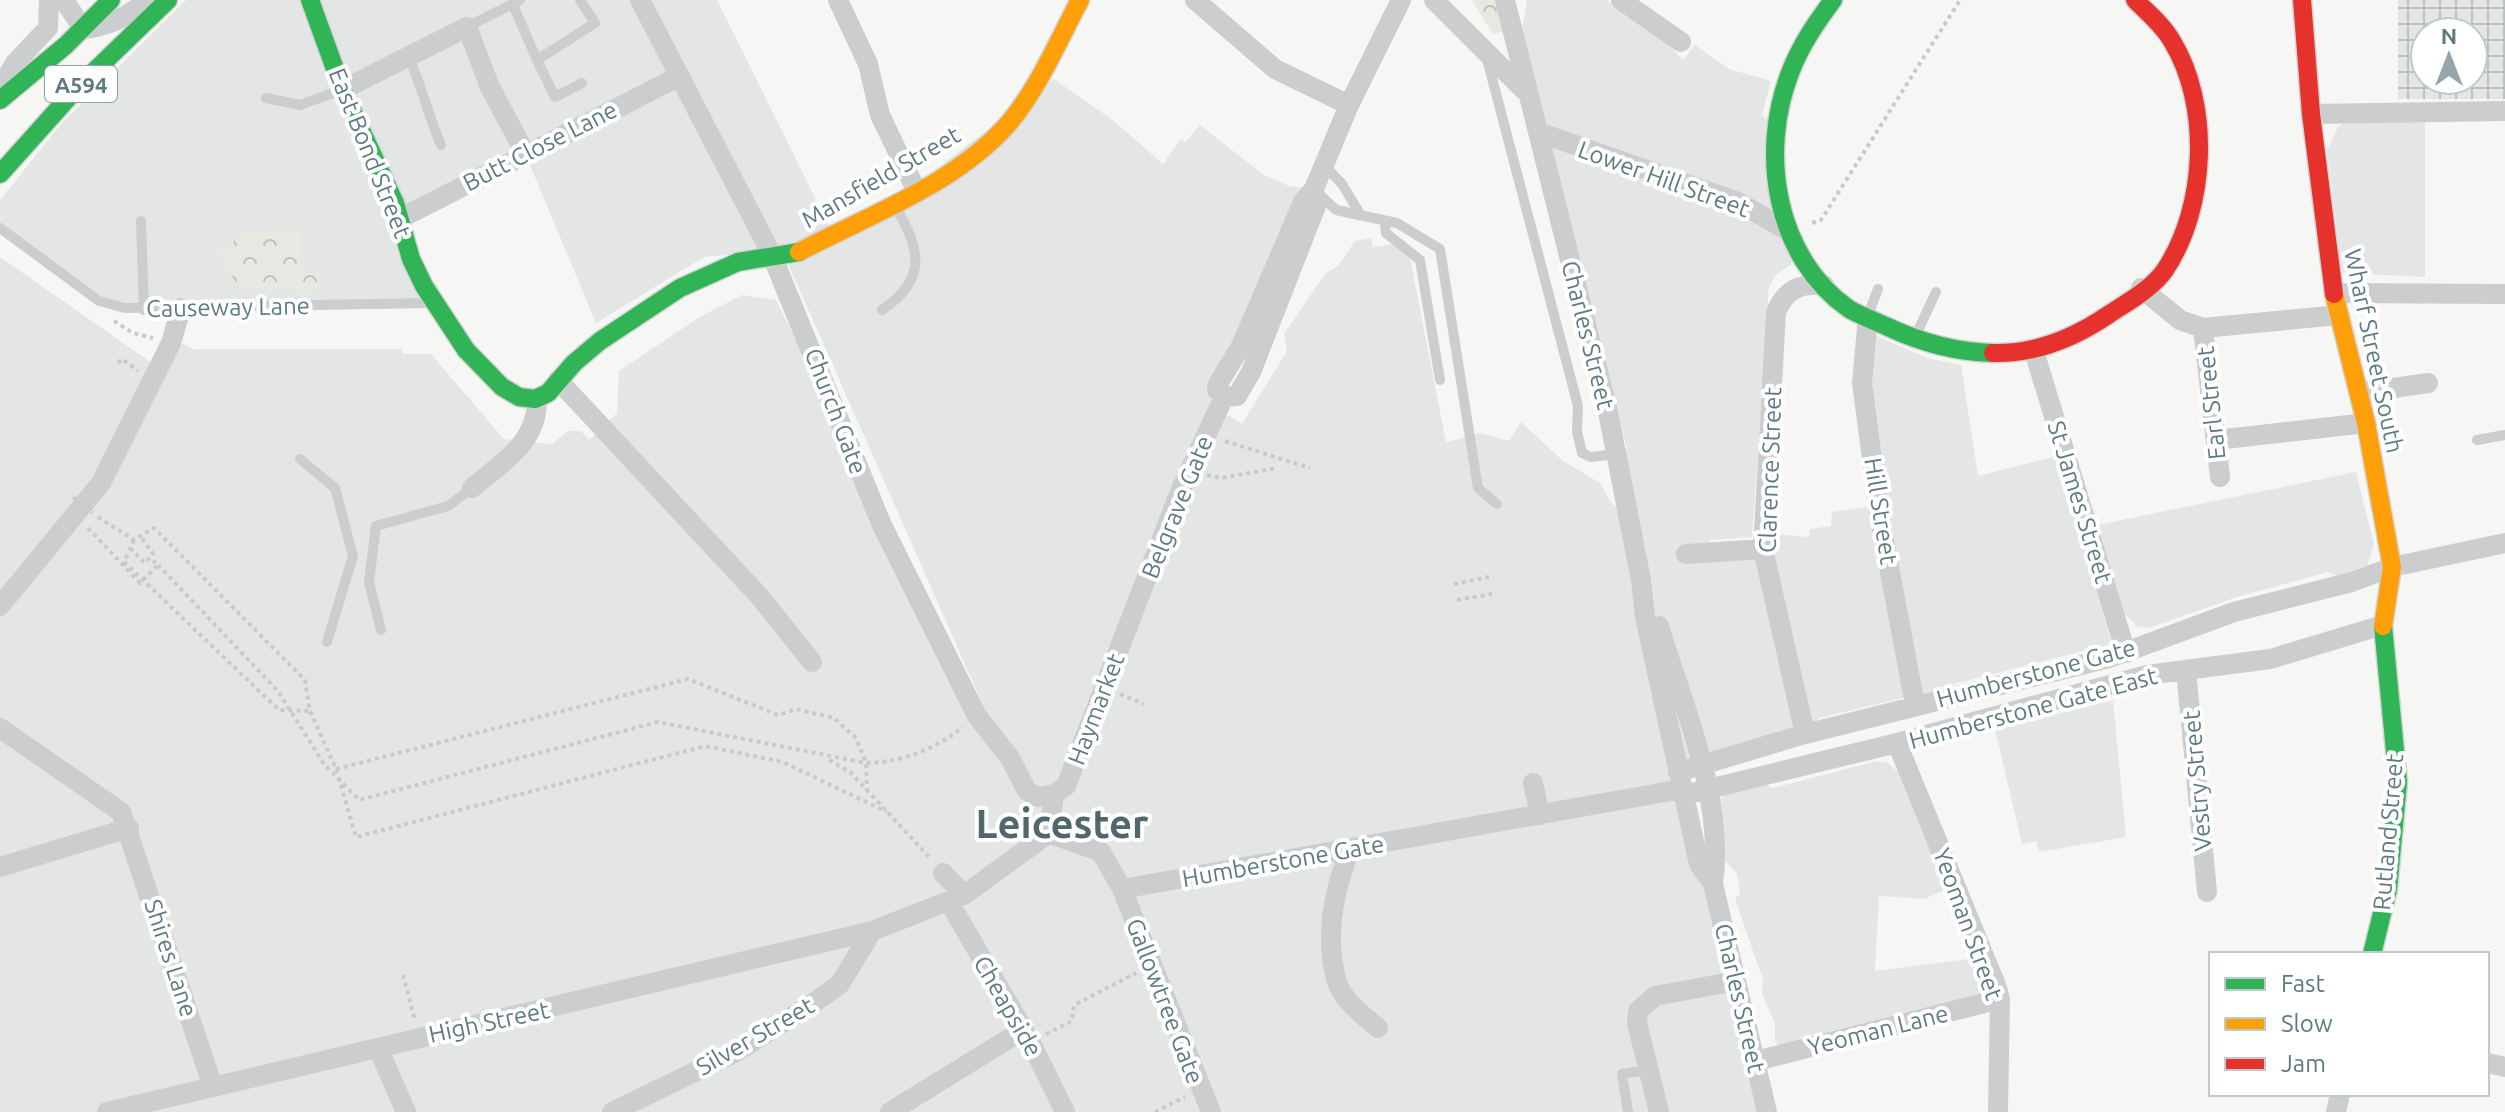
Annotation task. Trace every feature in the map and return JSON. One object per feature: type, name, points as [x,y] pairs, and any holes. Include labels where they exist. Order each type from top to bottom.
[{"type":"street","points":[[0,89],[15,63],[48,28],[49,0]]},
{"type":"street","points":[[64,0],[83,29],[98,28],[134,12],[148,0]]},
{"type":"street","name":"A594","points":[[0,100],[83,29],[111,0]]},
{"type":"street","name":"A594","points":[[0,174],[77,88],[168,0]]},
{"type":"street","name":"East Bond Street","points":[[310,0],[342,90],[401,218],[415,270],[433,303],[455,335],[501,388],[521,399],[537,399]]},
{"type":"street","name":"Church Gate","points":[[640,0],[771,253],[881,523],[977,716],[1010,758],[1027,791],[1038,797],[1054,794]]},
{"type":"street","points":[[838,0],[868,64],[880,115],[916,190]]},
{"type":"street","name":"Mansfield Street","points":[[537,399],[578,359],[665,299],[724,268],[771,253],[793,255],[916,190],[967,158],[1008,124],[1080,0]]},
{"type":"street","points":[[1195,0],[1275,69],[1349,105]]},
{"type":"street","name":"Belgrave Gate","points":[[1132,617],[1206,434],[1224,397],[1237,396],[1251,372],[1316,206],[1314,189],[1349,105],[1401,0]]},
{"type":"street","name":"Charles Street","points":[[1434,0],[1527,93]]},
{"type":"street","points":[[1457,0],[1461,25]]},
{"type":"street","points":[[1621,0],[1681,42]]},
{"type":"street","points":[[1833,0],[1799,47],[1783,87],[1778,111],[1776,178],[1788,231],[1824,285],[1848,308],[1913,341],[1966,353],[2034,351],[2092,327],[2163,273],[2189,211],[2199,161],[2198,116],[2188,75],[2172,39],[2146,4]]},
{"type":"street","name":"Wharf Street South","points":[[2302,0],[2311,114],[2334,293],[2366,423],[2392,567]]},
{"type":"street","name":"Charles Street","points":[[1508,2],[1527,93],[1615,454],[1641,580],[1645,617],[1699,864],[1713,884]]},
{"type":"street","points":[[342,90],[467,27],[490,87],[525,153]]},
{"type":"street","name":"Butt Close Lane","points":[[401,218],[680,76]]},
{"type":"street","points":[[2311,114],[2505,111]]},
{"type":"street","name":"Lower Hill Street","points":[[1538,132],[1738,202],[1788,231]]},
{"type":"street","name":"Clarence Street","points":[[1805,734],[1763,549],[1776,312],[1783,297],[1793,287],[1824,285]]},
{"type":"street","points":[[2141,288],[2180,320],[2203,328],[2339,315]]},
{"type":"street","points":[[2334,293],[2505,294]]},
{"type":"street","points":[[0,606],[101,483],[171,343],[181,308]]},
{"type":"street","name":"Hill Street","points":[[1868,316],[1862,383],[1880,519],[1915,705]]},
{"type":"street","name":"Earl Street","points":[[2203,328],[2220,477]]},
{"type":"street","name":"St James Street","points":[[2034,351],[2126,653]]},
{"type":"street","points":[[558,380],[760,597],[812,662]]},
{"type":"street","points":[[2359,393],[2428,383]]},
{"type":"street","points":[[472,488],[529,438],[536,422],[537,399]]},
{"type":"street","points":[[2216,440],[2366,423]]},
{"type":"street","name":"Humberstone Gate","points":[[1122,889],[1540,815],[1682,786],[1701,767],[1805,734],[2126,653],[2234,612],[2352,582],[2392,567],[2505,543]]},
{"type":"street","points":[[1686,554],[1763,549]]},
{"type":"street","name":"Rutland Street","points":[[2372,952],[2388,889],[2398,782],[2398,755],[2383,625],[2392,567]]},
{"type":"street","name":"Charles Street","points":[[1641,580],[1707,789],[1716,860],[1713,884],[1767,1112]]},
{"type":"street","name":"Haymarket","points":[[1054,794],[1066,786],[1132,617]]},
{"type":"street","name":"Humberstone Gate East","points":[[1682,786],[1707,789],[1897,743],[2147,675],[2270,659],[2383,625]]},
{"type":"street","name":"Vestry Street","points":[[2186,670],[2207,892]]},
{"type":"street","points":[[0,728],[121,812],[129,828],[0,867]]},
{"type":"street","name":"Yeoman Street","points":[[1897,743],[2000,999],[1998,1112]]},
{"type":"street","points":[[1533,783],[1540,815]]},
{"type":"street","points":[[1054,794],[1049,833],[1101,852],[1122,889]]},
{"type":"street","name":"Shires Lane","points":[[129,828],[213,1087]]},
{"type":"street","name":"High Street","points":[[107,1112],[872,931],[957,899],[1049,833]]},
{"type":"street","points":[[1350,849],[1336,885],[1331,937],[1338,984],[1355,1009],[1378,1028]]},
{"type":"street","name":"Cheapside","points":[[943,873],[1065,1112]]},
{"type":"street","name":"Gallowtree Gate","points":[[1122,889],[1150,966],[1211,1112]]},
{"type":"street","name":"Silver Street","points":[[618,1111],[658,1095],[738,1051],[812,1004],[840,984],[872,931]]},
{"type":"street","points":[[1659,1112],[1637,1023],[1638,1011],[1655,996],[1736,981]]},
{"type":"street","name":"Yeoman Lane","points":[[1756,1061],[2000,999]]},
{"type":"street","points":[[890,1112],[1029,1041]]},
{"type":"street","points":[[378,1048],[406,1112]]},
{"type":"lane","points":[[537,60],[595,23],[580,0]]},
{"type":"lane","points":[[467,27],[517,2],[537,60],[555,97],[582,83]]},
{"type":"lane","points":[[1484,49],[1578,406],[1577,432],[1582,453],[1591,457],[1615,454]]},
{"type":"lane","points":[[408,56],[427,97],[429,117],[441,145]]},
{"type":"lane","points":[[266,98],[300,105],[342,90]]},
{"type":"lane","points":[[1324,165],[1345,188],[1359,212]]},
{"type":"lane","points":[[1314,189],[1336,210],[1346,214],[1359,212],[1397,223],[1433,243],[1443,256],[1478,488],[1497,504]]},
{"type":"lane","points":[[882,310],[904,291],[916,268],[913,241],[893,202]]},
{"type":"lane","points":[[141,221],[144,310]]},
{"type":"lane","points":[[1385,221],[1386,233],[1420,260],[1440,380]]},
{"type":"lane","name":"Causeway Lane","points":[[0,228],[99,301],[144,310],[433,303]]},
{"type":"lane","points":[[1868,316],[1878,289]]},
{"type":"lane","points":[[1913,341],[1936,292]]},
{"type":"lane","points":[[2477,440],[2505,435]]},
{"type":"lane","points":[[300,459],[335,488],[353,556],[327,642]]},
{"type":"lane","points":[[381,630],[369,582],[376,526],[453,504],[472,488]]},
{"type":"lane","points":[[1628,1112],[1622,1074],[1648,1070]]},
{"type":"path","points":[[1788,231],[1821,220],[1960,0]]},
{"type":"path","points":[[118,363],[122,359],[127,363]]},
{"type":"path","points":[[1206,434],[1310,468]]},
{"type":"path","points":[[1221,478],[1277,468]]},
{"type":"path","points":[[73,497],[134,540]]},
{"type":"path","points":[[84,524],[140,583],[158,565]]},
{"type":"path","points":[[310,711],[279,710],[124,562],[134,540],[154,528],[305,680],[310,711],[336,769],[356,837],[705,746],[783,762],[887,812]]},
{"type":"path","points":[[130,548],[145,563],[150,558],[153,554],[140,536]]},
{"type":"path","points":[[150,558],[278,691],[324,764],[359,800],[658,722],[866,763],[898,762],[947,739],[966,724]]},
{"type":"path","points":[[1454,584],[1489,577]]},
{"type":"path","points":[[1457,600],[1492,594]]},
{"type":"path","points":[[336,769],[688,679],[778,715],[796,709],[834,718],[856,738],[866,763],[867,790]]},
{"type":"path","points":[[824,757],[850,772],[943,873]]},
{"type":"path","points":[[1029,1041],[1072,1021],[1074,1005],[1150,966]]},
{"type":"path","points":[[403,975],[420,1038]]},
{"type":"path","points":[[1155,1112],[1200,1091]]},
{"type":"shaded area","points":[[186,0],[717,0],[831,230],[893,202],[1054,79],[1114,121],[1163,164],[1181,139],[1185,142],[1200,125],[1264,175],[1289,186],[1314,189],[1216,408],[1242,424],[1287,351],[1284,334],[1325,274],[1339,265],[1355,241],[1371,238],[1373,247],[1391,244],[1410,258],[1446,442],[1480,433],[1509,441],[1521,422],[1563,461],[1600,483],[1611,503],[1626,513],[1634,502],[1630,474],[1615,454],[1627,449],[1521,35],[1527,0],[1606,0],[1670,46],[1683,60],[1695,45],[1729,69],[1771,81],[1762,115],[1769,122],[1792,264],[1777,274],[1769,286],[1752,537],[1709,540],[1711,552],[1762,549],[1764,533],[1809,537],[1810,529],[1831,526],[1832,512],[1879,505],[1862,382],[1874,335],[1927,358],[1961,365],[1978,476],[2057,456],[2113,648],[2089,655],[2087,650],[1954,684],[1946,696],[1919,694],[1819,718],[1805,734],[1679,773],[1767,1112],[0,1112],[0,257],[149,361],[168,369],[182,343],[193,349],[402,349],[403,354],[431,354],[504,439],[552,444],[568,431],[581,431],[589,440],[617,413],[619,371],[698,318],[742,295],[776,300],[986,712],[782,250],[704,257],[596,323],[525,153],[401,218],[433,303],[181,308],[99,301],[0,228],[0,200],[61,124]]},
{"type":"shaded area","points":[[2398,0],[2505,0],[2505,99],[2398,99]]},
{"type":"shaded area","points":[[2350,119],[2425,120],[2425,277],[2342,273],[2327,150],[2338,127]]},
{"type":"shaded area","points":[[2356,472],[2374,544],[2367,567],[2340,577],[2328,572],[2234,598],[2149,628],[2136,626],[2124,613],[2097,525]]},
{"type":"shaded area","points":[[2113,700],[2126,837],[2039,852],[2036,841],[2022,844],[1995,729]]},
{"type":"shaded area","points":[[1877,761],[1888,763],[1898,772],[1947,889],[1924,899],[1879,896],[1875,971],[1976,958],[1987,995],[1779,1047],[1775,1041],[1775,1023],[1762,994],[1763,980],[1735,899],[1740,893],[1737,874],[1721,856],[1717,802],[1729,790],[1762,783],[1773,788]]},
{"type":"green space","points":[[1472,0],[1505,0],[1512,29],[1493,34]]},
{"type":"green space","points":[[302,230],[304,269],[321,269],[319,292],[242,291],[216,253],[247,232]]},
{"type":"traffic: fast","points":[[0,100],[66,45],[111,0]]},
{"type":"traffic: fast","points":[[0,174],[77,88],[168,0]]},
{"type":"traffic: fast","points":[[310,0],[343,91],[395,203],[411,259],[424,286],[466,350],[502,387],[519,397],[535,399],[548,393],[574,363],[600,341],[680,288],[738,262],[799,252]]},
{"type":"traffic: fast","points":[[1833,0],[1799,53],[1781,104],[1776,136],[1776,169],[1780,202],[1790,233],[1804,261],[1824,287],[1849,309],[1926,342],[1952,349],[1993,353]]},
{"type":"traffic: fast","points":[[2372,952],[2388,889],[2398,782],[2383,626]]},
{"type":"traffic: slow","points":[[799,252],[938,181],[988,145],[1030,94],[1080,0]]},
{"type":"traffic: slow","points":[[2334,294],[2366,423],[2392,567],[2383,626]]},
{"type":"traffic: jam","points":[[1993,353],[2038,347],[2095,323],[2153,283],[2165,270],[2179,245],[2196,187],[2199,156],[2193,95],[2185,67],[2172,41],[2160,24],[2135,0]]},
{"type":"traffic: jam","points":[[2302,0],[2311,114],[2334,294]]},
{"type":"district","name":"Leicester","points":[[1062,823]]}]
